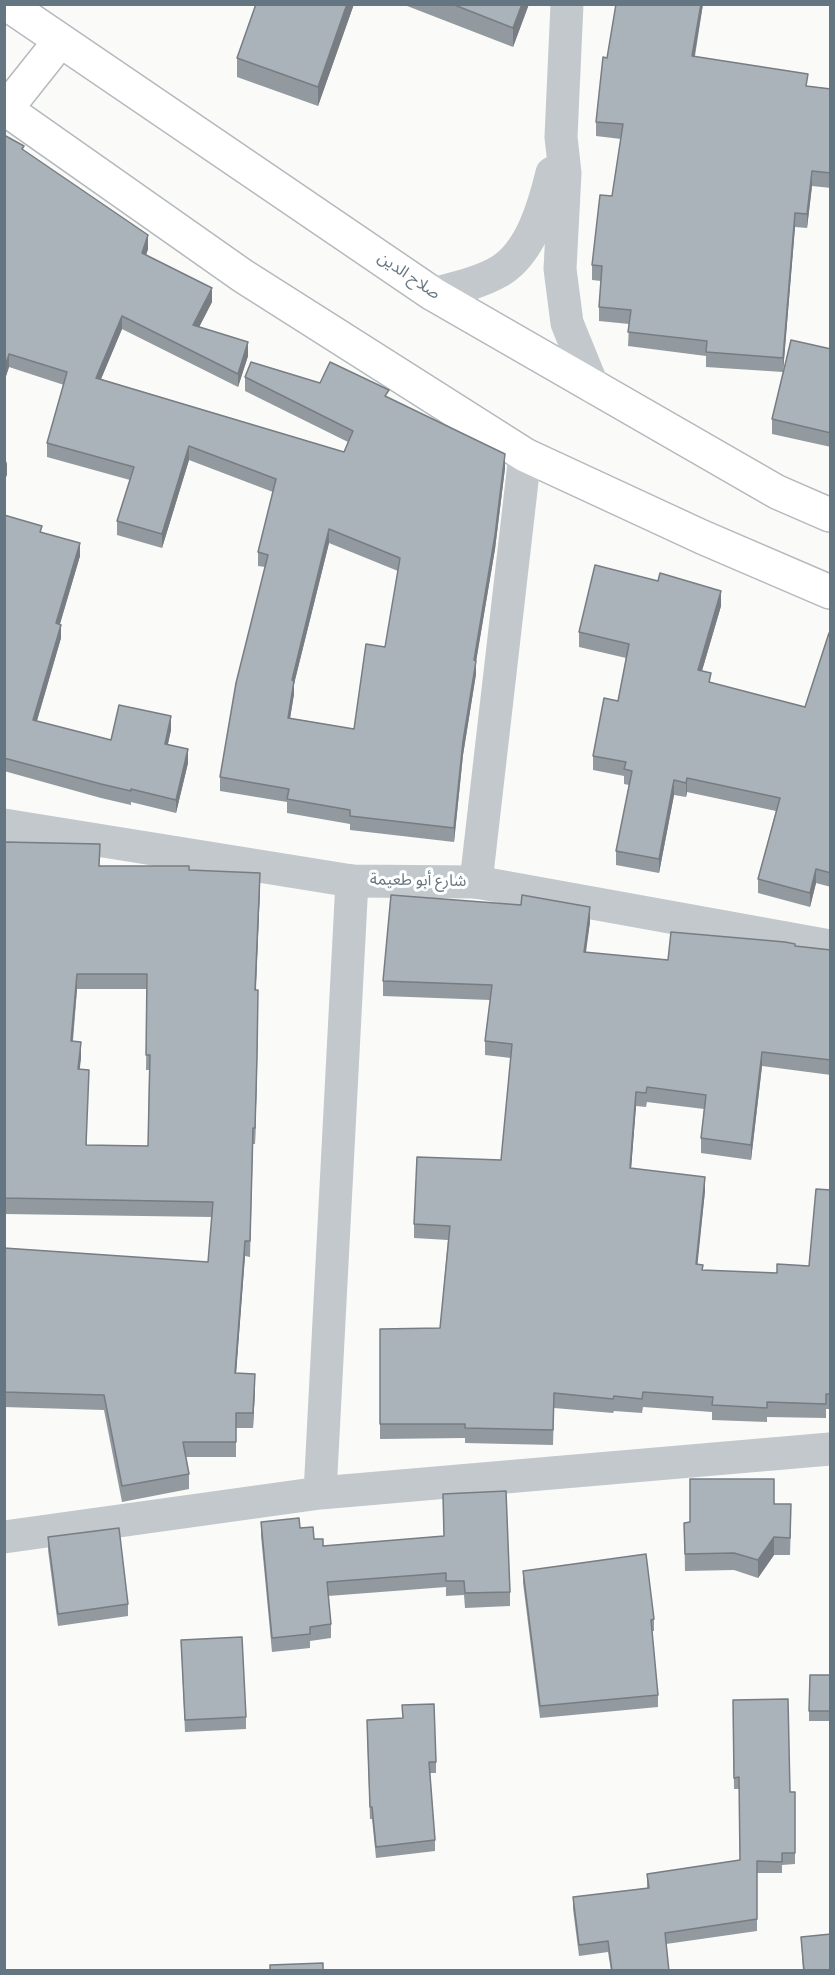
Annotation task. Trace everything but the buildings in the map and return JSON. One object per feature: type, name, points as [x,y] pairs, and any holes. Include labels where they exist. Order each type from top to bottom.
[{"type":"highway","name":"صلاح الدين","points":[[7,4],[433,294],[777,492],[831,515]]},
{"type":"highway","points":[[60,41],[5,108],[243,276],[525,455],[702,537],[831,592]]},
{"type":"street","points":[[567,4],[561,137],[565,173],[560,269],[567,323],[592,387]]},
{"type":"street","points":[[433,294],[475,283],[501,270],[515,258],[535,228],[561,137]]},
{"type":"street","points":[[476,882],[525,455]]},
{"type":"street","name":"شارع أبو طعيمة","points":[[4,825],[352,881],[476,882],[831,946]]},
{"type":"street","points":[[320,1493],[352,881]]},
{"type":"street","points":[[4,1537],[320,1493],[831,1449]]}]
